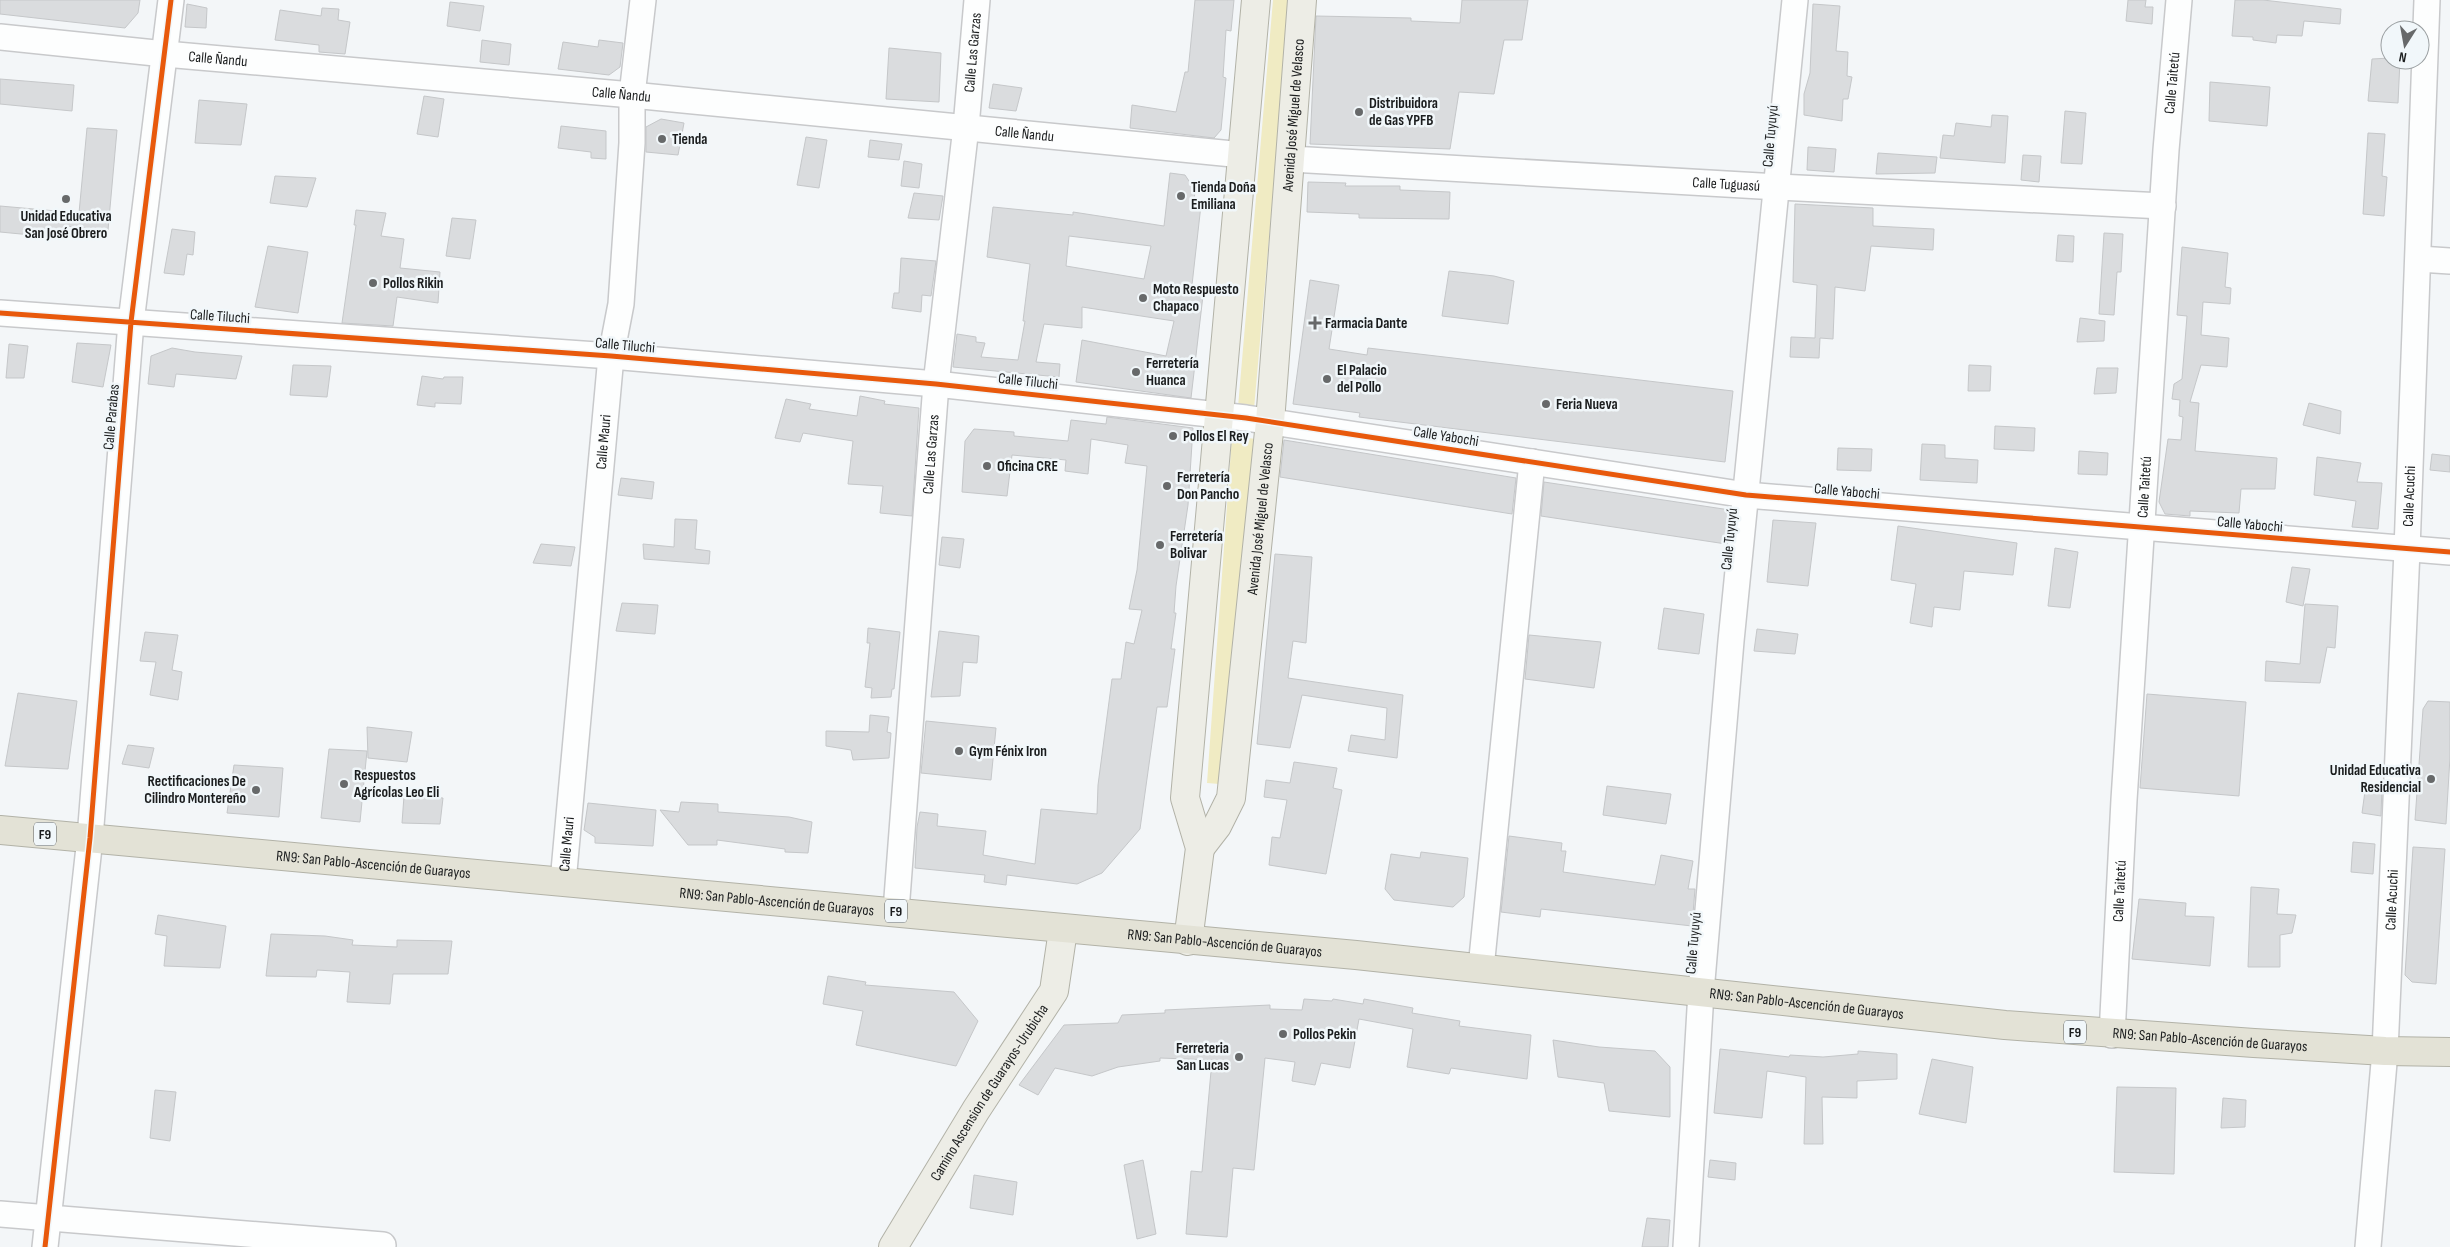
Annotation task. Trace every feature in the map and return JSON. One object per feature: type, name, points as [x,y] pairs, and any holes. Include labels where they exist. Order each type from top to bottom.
[{"type":"highway","name":"RN9: San Pablo-Ascención de Guarayos","points":[[0,830],[896,911],[1063,930],[1356,955],[2112,1035],[2385,1051],[2450,1052]]},
{"type":"main road","points":[[1188,941],[1200,848],[1185,798],[1256,0]]},
{"type":"main road","name":"Avenida José Miguel de Velasco","points":[[1200,848],[1217,826],[1231,798],[1258,420],[1280,272],[1291,159],[1302,0]]},
{"type":"main road","name":"Camino Ascension de Guarayos-Urubicha","points":[[893,1247],[976,1110],[1054,991],[1063,930]]},
{"type":"street","name":"Calle Parabas","points":[[45,1247],[90,838],[131,322],[171,0]]},
{"type":"street","name":"Calle Mauri","points":[[563,882],[611,356],[621,304],[632,143],[632,94],[643,0]]},
{"type":"street","name":"Calle Las Garzas","points":[[896,911],[936,384],[966,127],[977,0]]},
{"type":"street","name":"Calle Tuyuyú","points":[[1686,1247],[1701,992],[1746,495],[1778,187],[1795,0]]},
{"type":"street","name":"Calle Taitetú","points":[[2112,1035],[2124,800],[2163,206],[2179,0]]},
{"type":"street","name":"Calle Acuchi","points":[[2368,1247],[2385,1051],[2419,260],[2427,0]]},
{"type":"street","name":"Calle Ñandu","points":[[0,36],[165,54],[632,94],[1243,155]]},
{"type":"street","name":"Calle Tuguasú","points":[[1291,159],[1778,187],[2163,206]]},
{"type":"street","points":[[2419,260],[2450,261]]},
{"type":"street","name":"Calle Tiluchi","points":[[0,314],[611,356],[936,384],[1258,420]]},
{"type":"street","name":"Calle Yabochi","points":[[1258,420],[1746,495],[2450,552]]},
{"type":"street","points":[[1480,968],[1532,462]]},
{"type":"street","points":[[0,1214],[383,1245]]},
{"type":"shaded area","points":[[1273,0],[1290,0],[1254,409],[1238,407]]},
{"type":"shaded area","points":[[1232,436],[1256,439],[1219,784],[1207,783]]},
{"type":"building","points":[[0,0],[140,0],[138,13],[125,28],[0,14]]},
{"type":"building","points":[[1195,0],[1234,0],[1231,31],[1226,30],[1223,77],[1226,78],[1221,130],[1214,138],[1130,128],[1132,105],[1176,112],[1185,72],[1188,72]]},
{"type":"building","points":[[1462,0],[1528,0],[1522,40],[1504,40],[1494,94],[1459,92],[1450,149],[1310,144],[1316,16],[1411,18],[1411,21],[1460,23]]},
{"type":"building","points":[[2128,0],[2146,0],[2145,7],[2153,7],[2152,24],[2126,21]]},
{"type":"building","points":[[2235,0],[2263,0],[2341,9],[2340,24],[2304,21],[2302,36],[2277,35],[2276,43],[2253,40],[2253,37],[2232,36]]},
{"type":"building","points":[[450,2],[484,6],[480,31],[447,26]]},
{"type":"building","points":[[187,4],[207,8],[206,28],[185,27]]},
{"type":"building","points":[[1813,4],[1840,6],[1836,51],[1848,52],[1847,76],[1852,77],[1848,99],[1843,99],[1842,121],[1804,115],[1804,94],[1810,73]]},
{"type":"building","points":[[322,8],[339,9],[338,20],[350,22],[345,54],[319,52],[319,45],[275,40],[280,10],[321,16]]},
{"type":"building","points":[[482,40],[511,44],[509,65],[480,62]]},
{"type":"building","points":[[599,40],[623,43],[620,67],[609,75],[558,69],[563,42],[598,47]]},
{"type":"building","points":[[889,48],[941,53],[939,102],[886,99]]},
{"type":"building","points":[[2372,59],[2380,59],[2380,70],[2400,70],[2398,103],[2368,101]]},
{"type":"building","points":[[0,79],[74,85],[72,111],[0,104]]},
{"type":"building","points":[[2210,82],[2270,87],[2267,126],[2209,121]]},
{"type":"building","points":[[993,84],[1022,88],[1016,111],[989,108]]},
{"type":"building","points":[[424,96],[444,99],[438,137],[417,134]]},
{"type":"building","points":[[199,100],[247,104],[241,145],[195,143]]},
{"type":"building","points":[[2065,111],[2086,113],[2082,164],[2061,163]]},
{"type":"building","points":[[1992,115],[2008,116],[2005,163],[1940,158],[1943,135],[1954,136],[1956,123],[1991,127]]},
{"type":"building","name":"Tienda","points":[[661,119],[684,123],[678,155],[646,152],[646,127]]},
{"type":"building","points":[[561,126],[606,131],[606,159],[591,158],[591,152],[558,148]]},
{"type":"building","points":[[87,128],[117,130],[108,230],[64,226],[63,238],[0,232],[0,206],[79,213]]},
{"type":"building","points":[[2368,133],[2385,134],[2382,176],[2387,177],[2384,216],[2363,214]]},
{"type":"building","points":[[806,137],[827,140],[819,188],[797,185]]},
{"type":"building","points":[[870,140],[902,144],[899,160],[868,157]]},
{"type":"building","points":[[1808,147],[1836,149],[1834,172],[1807,170]]},
{"type":"building","points":[[1878,153],[1937,157],[1935,173],[1876,174]]},
{"type":"building","points":[[2023,155],[2041,156],[2039,182],[2021,180]]},
{"type":"building","points":[[904,161],[922,164],[919,188],[901,186]]},
{"type":"building","points":[[1170,173],[1185,175],[1195,190],[1194,202],[1201,205],[1192,285],[1204,287],[1191,398],[1076,382],[1082,340],[1166,356],[1174,321],[1082,307],[1082,328],[1044,324],[1036,362],[1060,364],[1059,377],[953,367],[957,334],[976,337],[976,342],[985,343],[981,357],[1018,360],[1025,321],[1023,321],[1030,264],[987,257],[993,207],[1073,215],[1073,212],[1164,226]],"holes":[[[1069,236],[1151,246],[1144,279],[1066,266]]]},
{"type":"building","points":[[275,176],[316,178],[307,207],[270,203]]},
{"type":"building","points":[[1308,182],[1346,183],[1345,186],[1400,186],[1400,190],[1450,192],[1449,219],[1359,218],[1359,214],[1307,212]]},
{"type":"building","points":[[914,193],[943,196],[939,220],[908,218]]},
{"type":"building","points":[[1795,204],[1873,208],[1873,226],[1934,229],[1933,250],[1871,246],[1865,291],[1835,287],[1833,339],[1820,338],[1819,358],[1790,357],[1791,337],[1815,338],[1817,285],[1793,282]]},
{"type":"building","name":"Pollos Rikin","points":[[356,210],[386,213],[381,236],[404,239],[400,268],[440,272],[438,303],[397,297],[393,326],[342,323],[356,225],[354,225]]},
{"type":"building","points":[[452,218],[476,220],[470,259],[446,256]]},
{"type":"building","points":[[172,229],[195,232],[193,255],[187,254],[184,275],[164,273]]},
{"type":"building","points":[[2104,233],[2123,234],[2121,272],[2117,272],[2114,315],[2099,314]]},
{"type":"building","points":[[2058,235],[2074,236],[2073,262],[2056,261]]},
{"type":"building","points":[[268,246],[308,252],[298,313],[255,307]]},
{"type":"building","points":[[2182,247],[2228,253],[2225,287],[2231,288],[2230,304],[2203,302],[2201,335],[2229,338],[2227,367],[2201,365],[2190,402],[2199,403],[2195,451],[2277,458],[2275,489],[2241,489],[2239,513],[2190,511],[2190,516],[2165,514],[2159,502],[2168,439],[2181,440],[2183,417],[2179,416],[2180,400],[2172,399],[2174,384],[2182,379],[2187,316],[2177,315]]},
{"type":"building","points":[[901,258],[936,261],[931,296],[922,295],[921,312],[892,308],[894,293],[899,293]]},
{"type":"building","points":[[1449,271],[1494,276],[1514,281],[1508,324],[1442,316]]},
{"type":"building","name":"Feria Nueva","points":[[1310,280],[1339,285],[1329,349],[1367,355],[1368,348],[1733,391],[1725,462],[1359,417],[1360,413],[1293,404]]},
{"type":"building","points":[[2080,318],[2105,321],[2104,341],[2077,342]]},
{"type":"building","points":[[77,343],[111,345],[103,387],[72,382]]},
{"type":"building","points":[[9,344],[28,346],[24,378],[6,378]]},
{"type":"building","points":[[172,348],[242,356],[236,379],[176,374],[174,387],[148,384],[151,356]]},
{"type":"building","points":[[293,365],[331,366],[327,397],[290,395]]},
{"type":"building","points":[[1969,365],[1991,366],[1990,391],[1968,391]]},
{"type":"building","points":[[2097,368],[2118,368],[2116,393],[2094,394]]},
{"type":"building","points":[[422,376],[443,379],[444,377],[463,377],[461,404],[435,403],[435,407],[417,405]]},
{"type":"building","points":[[860,396],[885,401],[884,404],[919,408],[912,516],[880,513],[883,486],[848,484],[853,441],[803,433],[800,442],[775,438],[786,399],[811,404],[809,409],[857,416]]},
{"type":"building","points":[[2309,403],[2341,411],[2340,434],[2303,425]]},
{"type":"building","points":[[1107,417],[1193,428],[1188,505],[1176,586],[1174,613],[1176,613],[1171,649],[1175,649],[1167,707],[1157,707],[1140,829],[1102,873],[1077,884],[1007,875],[1006,885],[984,882],[985,875],[915,868],[917,827],[920,812],[938,814],[937,826],[986,831],[983,855],[1035,864],[1041,809],[1097,814],[1098,785],[1112,679],[1121,679],[1126,642],[1134,644],[1142,610],[1129,609],[1137,570],[1147,466],[1125,463],[1128,445],[1091,439],[1088,474],[1065,471],[1066,460],[1012,455],[1007,496],[962,492],[965,441],[974,429],[1014,432],[1014,436],[1068,441],[1071,420],[1106,424]]},
{"type":"building","points":[[1995,426],[2035,428],[2034,451],[1994,449]]},
{"type":"building","points":[[1284,440],[1516,478],[1512,514],[1280,477]]},
{"type":"building","points":[[1922,444],[1945,445],[1945,458],[1978,460],[1977,483],[1920,480]]},
{"type":"building","points":[[1838,448],[1872,449],[1871,471],[1837,470]]},
{"type":"building","points":[[2079,451],[2108,453],[2107,475],[2078,474]]},
{"type":"building","points":[[2432,454],[2450,456],[2450,472],[2430,470]]},
{"type":"building","points":[[2317,457],[2361,463],[2357,482],[2382,483],[2378,529],[2352,527],[2356,501],[2314,495]]},
{"type":"building","points":[[621,478],[654,482],[652,499],[618,495]]},
{"type":"building","points":[[1544,482],[1730,510],[1726,544],[1541,516]]},
{"type":"building","points":[[675,519],[697,520],[695,549],[710,551],[709,564],[644,559],[643,544],[674,547]]},
{"type":"building","points":[[1773,520],[1816,523],[1808,586],[1767,582]]},
{"type":"building","points":[[1898,526],[2017,543],[2013,575],[1964,571],[1960,610],[1934,607],[1932,627],[1910,623],[1916,584],[1891,580]]},
{"type":"building","points":[[942,537],[964,539],[960,568],[939,565]]},
{"type":"building","points":[[541,544],[575,547],[571,566],[533,563]]},
{"type":"building","points":[[2055,548],[2078,552],[2070,608],[2048,606]]},
{"type":"building","points":[[1275,554],[1312,557],[1306,643],[1293,641],[1288,678],[1403,695],[1397,758],[1348,751],[1351,735],[1385,740],[1387,708],[1302,695],[1290,748],[1257,744]]},
{"type":"building","points":[[2292,567],[2310,569],[2303,606],[2286,602]]},
{"type":"building","points":[[622,603],[658,605],[655,634],[616,631]]},
{"type":"building","points":[[2305,604],[2338,606],[2335,648],[2327,647],[2320,683],[2265,681],[2266,661],[2300,664]]},
{"type":"building","points":[[1664,608],[1704,614],[1699,654],[1658,649]]},
{"type":"building","points":[[868,628],[900,632],[894,689],[892,689],[891,697],[871,698],[872,688],[865,687],[870,643],[867,643]]},
{"type":"building","points":[[1757,629],[1798,634],[1795,654],[1754,651]]},
{"type":"building","points":[[939,631],[979,636],[977,663],[963,662],[960,696],[931,697]]},
{"type":"building","points":[[145,632],[178,635],[172,670],[182,672],[178,700],[150,695],[156,662],[140,661]]},
{"type":"building","points":[[1529,635],[1601,642],[1594,688],[1525,679]]},
{"type":"building","points":[[18,693],[77,701],[68,769],[5,766]]},
{"type":"building","points":[[2147,694],[2246,702],[2239,796],[2140,788]]},
{"type":"building","points":[[2428,701],[2450,702],[2450,757],[2446,824],[2415,820],[2423,709]]},
{"type":"building","points":[[870,715],[889,717],[887,732],[891,733],[889,758],[853,760],[851,750],[826,746],[826,731],[869,732]]},
{"type":"building","name":"Gym Fénix Iron","points":[[926,721],[996,728],[991,780],[921,773]]},
{"type":"building","points":[[367,727],[412,732],[407,762],[368,758]]},
{"type":"building","points":[[128,745],[154,748],[149,768],[122,764]]},
{"type":"building","name":"Respuestos Agrícolas Leo Eli","points":[[329,749],[367,751],[360,822],[321,818]]},
{"type":"building","points":[[1294,762],[1337,768],[1333,788],[1342,790],[1326,874],[1269,865],[1272,837],[1280,838],[1287,800],[1264,797],[1266,780],[1290,783]]},
{"type":"building","name":"Rectificaciones De Cilindro Montereño","points":[[234,765],[283,768],[279,817],[227,813]]},
{"type":"building","points":[[2366,784],[2382,786],[2381,816],[2362,813]]},
{"type":"building","points":[[1607,786],[1671,794],[1666,824],[1603,815]]},
{"type":"building","points":[[404,796],[443,798],[440,824],[402,823]]},
{"type":"building","points":[[681,802],[718,804],[718,812],[789,817],[812,822],[808,853],[785,852],[785,849],[717,840],[717,845],[688,845],[660,810],[679,812]]},
{"type":"building","points":[[588,803],[656,810],[653,846],[595,843],[595,837],[584,830]]},
{"type":"building","points":[[1509,836],[1562,843],[1561,851],[1566,851],[1563,872],[1655,885],[1661,855],[1693,861],[1688,889],[1695,889],[1692,926],[1541,909],[1540,917],[1501,912]]},
{"type":"building","points":[[2353,842],[2375,844],[2373,874],[2351,872]]},
{"type":"building","points":[[2413,847],[2445,849],[2436,984],[2412,982],[2405,975]]},
{"type":"building","points":[[1421,852],[1468,858],[1464,897],[1453,907],[1394,900],[1385,889],[1391,854],[1420,858]]},
{"type":"building","points":[[2251,887],[2279,889],[2277,914],[2296,915],[2292,933],[2280,935],[2280,967],[2248,967]]},
{"type":"building","points":[[2139,899],[2186,903],[2185,916],[2214,917],[2210,966],[2132,959]]},
{"type":"building","points":[[158,915],[226,926],[220,968],[164,966],[167,936],[155,934]]},
{"type":"building","points":[[271,934],[325,936],[353,940],[352,945],[397,947],[397,940],[452,941],[448,974],[393,974],[390,1004],[347,1002],[350,972],[317,970],[316,977],[266,976]]},
{"type":"building","points":[[828,976],[866,982],[865,985],[954,992],[978,1021],[956,1066],[856,1045],[863,1011],[823,1004]]},
{"type":"building","points":[[1304,999],[1332,1001],[1333,999],[1363,1004],[1364,999],[1413,1008],[1412,1013],[1460,1021],[1459,1026],[1531,1035],[1527,1079],[1451,1068],[1449,1074],[1407,1067],[1413,1029],[1359,1019],[1350,1068],[1321,1063],[1315,1085],[1292,1081],[1295,1062],[1265,1058],[1254,1170],[1233,1168],[1227,1237],[1186,1234],[1191,1171],[1202,1172],[1212,1060],[1160,1058],[1160,1061],[1118,1067],[1092,1076],[1055,1068],[1038,1095],[1019,1085],[1064,1025],[1118,1023],[1122,1015],[1165,1013],[1165,1010],[1270,1005],[1270,1009],[1302,1010]]},
{"type":"building","points":[[1553,1040],[1599,1047],[1655,1051],[1670,1067],[1670,1117],[1609,1111],[1604,1083],[1558,1077]]},
{"type":"building","points":[[1720,1049],[1789,1057],[1790,1055],[1823,1057],[1858,1054],[1858,1051],[1897,1054],[1897,1079],[1857,1081],[1857,1098],[1822,1097],[1823,1144],[1804,1144],[1806,1077],[1767,1071],[1762,1118],[1714,1113]]},
{"type":"building","points":[[1932,1059],[1973,1067],[1966,1123],[1919,1114]]},
{"type":"building","points":[[2117,1087],[2176,1088],[2174,1174],[2114,1172]]},
{"type":"building","points":[[155,1090],[176,1092],[170,1141],[150,1138]]},
{"type":"building","points":[[2223,1098],[2246,1100],[2245,1127],[2221,1128]]},
{"type":"building","points":[[1143,1160],[1156,1234],[1137,1239],[1124,1165]]},
{"type":"building","points":[[1710,1160],[1736,1163],[1735,1180],[1708,1177]]},
{"type":"building","points":[[974,1175],[1017,1182],[1013,1215],[970,1208]]},
{"type":"building","points":[[1647,1218],[1670,1220],[1668,1247],[1642,1247]]},
{"type":"cycle path","points":[[45,1247],[90,838],[131,322],[171,0]]},
{"type":"cycle path","points":[[0,313],[611,356],[936,384],[1246,418],[1746,495],[2450,552]]},
{"type":"place","name":"Distribuidora de Gas YPFB","points":[[1359,112]]},
{"type":"place","name":"Tienda","points":[[662,139]]},
{"type":"place","name":"Tienda Doña Emiliana","points":[[1181,196]]},
{"type":"place","name":"Unidad Educativa San José Obrero","points":[[66,199]]},
{"type":"place","name":"Pollos Rikin","points":[[373,283]]},
{"type":"place","name":"Moto Respuesto Chapaco","points":[[1143,298]]},
{"type":"place","name":"Farmacia Dante","points":[[1315,323]]},
{"type":"place","name":"Ferretería Huanca","points":[[1136,372]]},
{"type":"place","name":"El Palacio del Pollo","points":[[1327,379]]},
{"type":"place","name":"Feria Nueva","points":[[1546,404]]},
{"type":"place","name":"Pollos El Rey","points":[[1173,436]]},
{"type":"place","name":"Oficina CRE","points":[[987,466]]},
{"type":"place","name":"Ferretería Don Pancho","points":[[1167,486]]},
{"type":"place","name":"Ferretería Bolivar","points":[[1160,545]]},
{"type":"place","name":"Gym Fénix Iron","points":[[959,751]]},
{"type":"place","name":"Unidad Educativa Residencial","points":[[2431,779]]},
{"type":"place","name":"Respuestos Agrícolas Leo Eli","points":[[344,784]]},
{"type":"place","name":"Rectificaciones De Cilindro Montereño","points":[[256,790]]},
{"type":"place","name":"Pollos Pekin","points":[[1283,1034]]},
{"type":"place","name":"Ferreteria San Lucas","points":[[1239,1057]]}]
